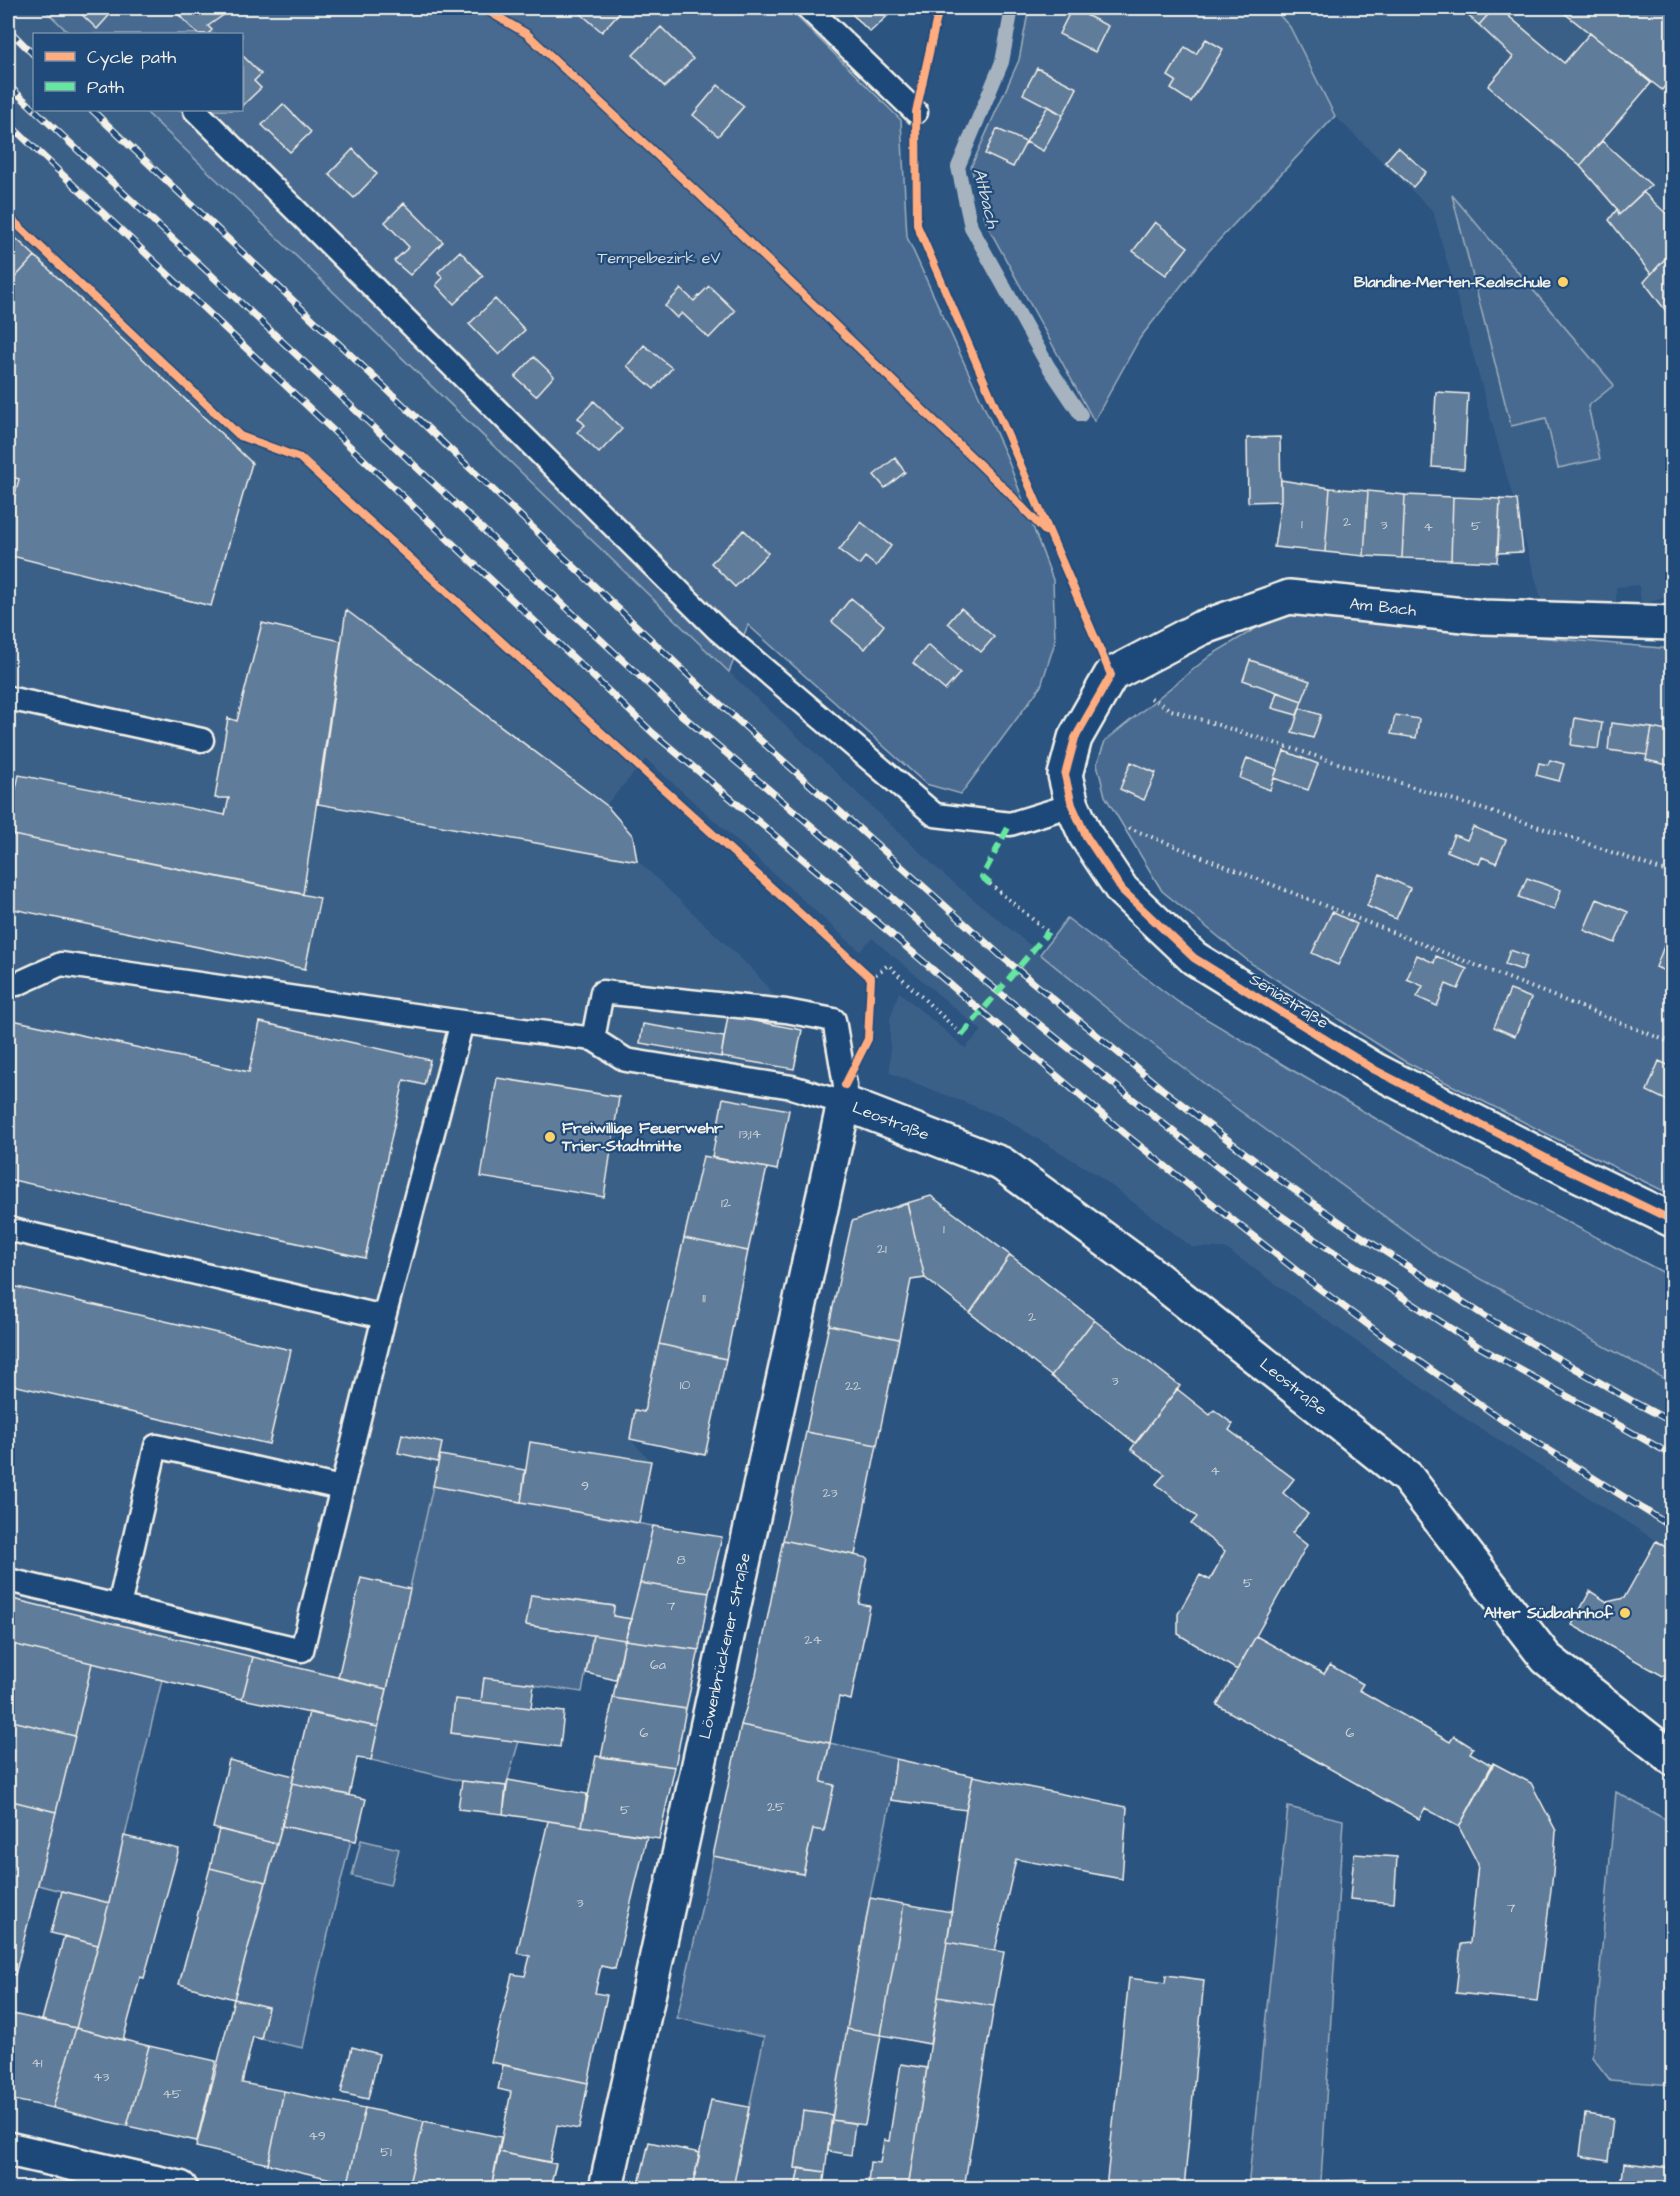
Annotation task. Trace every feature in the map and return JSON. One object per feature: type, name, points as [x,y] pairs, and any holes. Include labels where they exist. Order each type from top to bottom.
[{"type":"street","name":"Am Bach","points":[[1111,675],[1201,628],[1289,597],[1483,617],[1672,623]]},
{"type":"street","name":"Seniastraße","points":[[1111,675],[1075,738],[1065,775],[1072,805],[1086,837],[1122,890],[1194,958],[1375,1070],[1672,1220]]},
{"type":"street","name":"Leostraße","points":[[844,1103],[1002,1164],[1155,1276],[1407,1477],[1546,1658],[1672,1758]]},
{"type":"street","name":"Löwenbrückener Straße","points":[[606,2188],[844,1103]]},
{"type":"street","points":[[8,2149],[180,2188]]},
{"type":"lane","points":[[808,8],[916,112]]},
{"type":"lane","points":[[196,111],[717,629],[934,815],[1010,824],[1072,805]]},
{"type":"lane","points":[[8,698],[202,740]]},
{"type":"lane","points":[[8,982],[17,984],[61,964],[593,1039],[626,1060],[792,1088],[844,1103],[845,1085],[834,1020],[786,1011],[602,992],[593,1039]]},
{"type":"lane","points":[[8,1580],[302,1650],[384,1317],[462,1022]]},
{"type":"lane","points":[[8,1229],[384,1317]]},
{"type":"lane","points":[[119,1606],[156,1446],[341,1488]]},
{"type":"path","points":[[1111,675],[1171,710],[1558,833],[1672,874]]},
{"type":"path","points":[[1128,827],[1672,1042]]},
{"type":"path","points":[[990,884],[1048,932]]},
{"type":"path","points":[[871,978],[888,965],[962,1035]]},
{"type":"shaded area","points":[[8,8],[43,8],[69,33],[33,33],[33,111],[145,111],[729,672],[944,875],[1120,1019],[1236,1108],[1439,1256],[1672,1383],[1672,1551],[1466,1419],[1225,1248],[1192,1247],[1096,1174],[1002,1117],[890,1073],[890,1019],[899,992],[965,1048],[982,1031],[872,938],[860,951],[646,759],[606,805],[633,836],[638,861],[754,971],[802,1030],[789,1110],[723,1098],[712,1157],[703,1156],[644,1412],[635,1411],[630,1439],[651,1461],[530,1442],[525,1470],[440,1455],[378,1727],[242,1699],[92,1663],[15,1975],[8,1989]]},
{"type":"shaded area","name":"Blandine-Merten-Realschule","points":[[1273,8],[1672,8],[1672,595],[1641,605],[1639,585],[1616,587],[1616,608],[1542,602],[1433,211],[1335,116],[1290,27]]},
{"type":"green space","name":"Tempelbezirk eV","points":[[43,8],[788,8],[901,120],[907,237],[1006,455],[1053,580],[1055,642],[1041,686],[961,794],[926,784],[748,625],[729,672],[145,111],[243,111],[243,33],[69,33]]},
{"type":"green space","points":[[1029,8],[1273,8],[1290,27],[1335,116],[1207,253],[1140,338],[1094,421],[987,225],[971,167],[1019,60]]},
{"type":"green space","points":[[1452,195],[1614,385],[1588,406],[1600,459],[1558,468],[1546,418],[1511,426]]},
{"type":"green space","points":[[1280,614],[1672,649],[1672,1195],[1404,1061],[1252,964],[1162,891],[1105,796],[1097,764],[1105,741],[1211,655]]},
{"type":"green space","points":[[1067,918],[1178,1002],[1292,1070],[1423,1146],[1672,1277],[1672,1383],[1439,1256],[1236,1108],[1120,1019],[1040,954]]},
{"type":"green space","points":[[433,1486],[653,1526],[632,1619],[613,1616],[614,1606],[531,1595],[526,1625],[593,1635],[582,1692],[484,1678],[481,1702],[455,1700],[451,1733],[519,1741],[506,1786],[462,1781],[371,1760]]},
{"type":"green space","points":[[92,1663],[162,1680],[109,1903],[38,1885]]},
{"type":"green space","points":[[830,1743],[896,1759],[891,1800],[870,1898],[832,2115],[803,2111],[795,2167],[799,2168],[795,2188],[733,2186],[764,2037],[677,2018],[713,1856],[803,1874],[813,1829],[824,1831],[834,1785],[821,1782]]},
{"type":"green space","points":[[1616,1792],[1672,1823],[1672,2085],[1610,2080],[1592,2057]]},
{"type":"green space","points":[[1288,1807],[1343,1820],[1321,2181],[1293,2182],[1293,2188],[1248,2188]]},
{"type":"green space","points":[[282,1826],[351,1840],[317,1979],[303,2048],[261,2039],[268,2007],[234,1999]]},
{"type":"green space","points":[[361,1840],[399,1849],[390,1885],[352,1876]]},
{"type":"building","points":[[75,8],[112,8],[114,10],[97,29]]},
{"type":"building","points":[[179,8],[218,8],[225,14],[208,26],[212,30],[209,33],[197,33],[175,11]]},
{"type":"building","points":[[585,8],[623,8],[602,32],[580,13]]},
{"type":"building","points":[[846,8],[896,8],[870,32]]},
{"type":"building","points":[[1072,8],[1088,8],[1086,15],[1108,26],[1095,52],[1059,34]]},
{"type":"building","points":[[1459,8],[1494,8],[1479,25]]},
{"type":"building","points":[[1494,8],[1499,8],[1564,63],[1590,33],[1651,83],[1580,166],[1488,86],[1513,57],[1479,25]]},
{"type":"building","points":[[1566,8],[1672,8],[1672,76],[1662,90],[1563,12]]},
{"type":"building","points":[[661,27],[693,59],[665,87],[633,55]]},
{"type":"building","points":[[1206,39],[1223,49],[1191,102],[1171,89],[1176,81],[1168,76],[1185,47],[1196,54]]},
{"type":"building","points":[[243,56],[261,74],[254,81],[261,88],[243,105]]},
{"type":"building","points":[[1037,68],[1077,88],[1063,115],[1023,94]]},
{"type":"building","points":[[718,85],[744,106],[718,136],[693,115]]},
{"type":"building","points":[[283,104],[311,132],[290,152],[262,125]]},
{"type":"building","points":[[1048,106],[1063,115],[1043,151],[1026,142]]},
{"type":"building","points":[[997,129],[1026,142],[1013,167],[985,154]]},
{"type":"building","points":[[1602,141],[1651,185],[1619,215],[1617,209],[1580,166]]},
{"type":"building","points":[[1398,147],[1426,172],[1413,187],[1385,162]]},
{"type":"building","points":[[353,149],[377,174],[354,198],[329,174]]},
{"type":"building","points":[[1643,192],[1672,219],[1672,251],[1651,274],[1609,220],[1617,209],[1619,215]]},
{"type":"building","points":[[404,203],[443,242],[410,275],[394,261],[409,247],[385,222]]},
{"type":"building","points":[[1155,222],[1188,247],[1166,275],[1133,251]]},
{"type":"building","points":[[8,231],[35,256],[8,285]]},
{"type":"building","points":[[460,251],[483,276],[454,304],[436,285],[443,278],[438,272]]},
{"type":"building","points":[[1672,251],[1672,319],[1644,282]]},
{"type":"building","points":[[35,256],[252,463],[211,606],[8,555],[8,522],[19,479],[8,476],[8,285]]},
{"type":"building","points":[[709,286],[735,311],[709,338],[682,313],[677,318],[665,306],[681,289],[694,301]]},
{"type":"building","points":[[495,299],[525,330],[499,355],[469,324]]},
{"type":"building","points":[[644,345],[672,368],[654,389],[627,366]]},
{"type":"building","points":[[534,357],[554,376],[536,396],[515,377]]},
{"type":"building","points":[[1436,392],[1468,394],[1464,469],[1432,467]]},
{"type":"building","points":[[594,401],[622,429],[599,453],[577,432],[585,425],[578,418]]},
{"type":"building","points":[[1280,437],[1281,501],[1248,502],[1247,438]]},
{"type":"building","points":[[895,458],[905,472],[885,488],[874,475]]},
{"type":"building","points":[[1281,480],[1330,488],[1325,552],[1274,547],[1281,501]]},
{"type":"building","points":[[1330,488],[1368,491],[1364,556],[1325,552]]},
{"type":"building","points":[[1368,491],[1405,495],[1402,558],[1364,556]]},
{"type":"building","points":[[1405,495],[1453,497],[1451,560],[1402,558]]},
{"type":"building","points":[[1453,497],[1500,499],[1497,562],[1451,560]]},
{"type":"building","points":[[1500,499],[1517,500],[1523,552],[1498,553]]},
{"type":"building","points":[[8,500],[13,501],[8,522]]},
{"type":"building","points":[[861,522],[891,546],[876,566],[865,557],[859,565],[839,550]]},
{"type":"building","points":[[744,530],[768,553],[735,587],[711,563]]},
{"type":"building","points":[[851,598],[884,625],[865,649],[832,622]]},
{"type":"building","points":[[961,608],[994,637],[981,652],[948,623]]},
{"type":"building","points":[[346,610],[606,805],[633,836],[637,861],[318,804]]},
{"type":"building","points":[[262,623],[341,641],[303,894],[8,834],[8,823],[19,775],[225,815],[229,798],[215,798],[228,718],[237,721]]},
{"type":"building","points":[[928,645],[960,673],[945,690],[913,663]]},
{"type":"building","points":[[1250,660],[1310,681],[1302,701],[1243,680]]},
{"type":"building","points":[[1277,692],[1302,701],[1297,715],[1272,708]]},
{"type":"building","points":[[1300,708],[1321,715],[1313,738],[1292,732]]},
{"type":"building","points":[[1395,715],[1419,719],[1416,738],[1391,734]]},
{"type":"building","points":[[1575,718],[1602,723],[1598,749],[1571,745]]},
{"type":"building","points":[[1611,723],[1652,728],[1647,755],[1608,750]]},
{"type":"building","points":[[1652,728],[1672,732],[1672,766],[1646,760]]},
{"type":"building","points":[[1284,751],[1318,764],[1308,790],[1274,778]]},
{"type":"building","points":[[1247,758],[1277,769],[1270,790],[1240,778]]},
{"type":"building","points":[[1550,760],[1564,764],[1559,781],[1536,775],[1539,763],[1548,765]]},
{"type":"building","points":[[1131,762],[1156,773],[1144,800],[1120,789]]},
{"type":"building","points":[[1473,827],[1506,840],[1496,863],[1482,857],[1479,864],[1447,851],[1454,835],[1467,840]]},
{"type":"building","points":[[8,834],[320,898],[305,969],[8,908]]},
{"type":"building","points":[[1380,874],[1410,888],[1396,919],[1367,906]]},
{"type":"building","points":[[1527,878],[1561,890],[1554,910],[1519,897]]},
{"type":"building","points":[[1597,899],[1628,912],[1615,943],[1584,930]]},
{"type":"building","points":[[1332,912],[1357,924],[1338,965],[1312,953]]},
{"type":"building","points":[[1672,929],[1672,974],[1656,967]]},
{"type":"building","points":[[1510,950],[1527,956],[1522,970],[1505,964]]},
{"type":"building","points":[[1417,955],[1434,963],[1436,956],[1467,969],[1458,989],[1446,984],[1437,1006],[1417,997],[1423,986],[1407,979]]},
{"type":"building","points":[[1510,990],[1531,998],[1515,1036],[1494,1027]]},
{"type":"building","points":[[728,1016],[802,1030],[794,1069],[721,1057]]},
{"type":"building","points":[[8,1019],[249,1072],[260,1022],[430,1060],[424,1085],[404,1080],[365,1258],[8,1179]]},
{"type":"building","points":[[643,1024],[724,1037],[721,1057],[640,1043]]},
{"type":"building","points":[[1659,1061],[1672,1067],[1672,1103],[1647,1091]]},
{"type":"building","name":"Freiwillige Feuerwehr Trier-Stadtmitte","points":[[497,1078],[619,1097],[604,1197],[481,1177]]},
{"type":"building","points":[[723,1098],[789,1110],[777,1170],[712,1157]]},
{"type":"building","points":[[703,1156],[767,1168],[748,1251],[684,1238]]},
{"type":"building","points":[[931,1196],[1010,1255],[970,1313],[925,1278],[907,1203]]},
{"type":"building","points":[[907,1203],[925,1278],[911,1280],[899,1339],[829,1325],[852,1221]]},
{"type":"building","points":[[684,1238],[748,1251],[726,1359],[659,1344]]},
{"type":"building","points":[[1010,1255],[1094,1320],[1051,1376],[970,1313]]},
{"type":"building","points":[[8,1285],[291,1350],[269,1444],[8,1384]]},
{"type":"building","points":[[1094,1320],[1180,1386],[1135,1443],[1051,1376]]},
{"type":"building","points":[[829,1325],[899,1339],[877,1445],[806,1432]]},
{"type":"building","points":[[659,1344],[726,1359],[705,1455],[630,1439],[635,1410],[644,1412]]},
{"type":"building","points":[[1177,1389],[1210,1415],[1214,1410],[1233,1424],[1229,1430],[1294,1479],[1283,1493],[1308,1514],[1292,1533],[1307,1545],[1237,1670],[1178,1634],[1178,1614],[1200,1575],[1210,1580],[1225,1551],[1191,1524],[1197,1517],[1156,1484],[1165,1474],[1131,1449]]},
{"type":"building","points":[[806,1432],[877,1445],[855,1555],[783,1540]]},
{"type":"building","points":[[402,1434],[442,1443],[438,1462],[398,1453]]},
{"type":"building","points":[[530,1442],[651,1461],[639,1523],[521,1502]]},
{"type":"building","points":[[440,1455],[525,1470],[521,1502],[433,1486]]},
{"type":"building","points":[[653,1526],[722,1537],[709,1593],[640,1583]]},
{"type":"building","points":[[783,1540],[868,1558],[859,1604],[870,1606],[851,1700],[839,1697],[830,1743],[741,1725],[756,1675]]},
{"type":"building","name":"Alter Südbahnhof","points":[[1656,1541],[1672,1551],[1672,1681],[1572,1625],[1590,1591],[1607,1602],[1624,1598]]},
{"type":"building","points":[[361,1578],[410,1589],[387,1689],[338,1678]]},
{"type":"building","points":[[640,1583],[709,1593],[699,1650],[625,1640]]},
{"type":"building","points":[[531,1595],[614,1606],[613,1616],[632,1619],[625,1640],[526,1625]]},
{"type":"building","points":[[8,1598],[253,1657],[242,1699],[8,1643]]},
{"type":"building","points":[[593,1635],[625,1640],[616,1680],[586,1673]]},
{"type":"building","points":[[1256,1636],[1324,1674],[1330,1665],[1363,1684],[1359,1690],[1450,1742],[1454,1736],[1473,1748],[1470,1753],[1493,1766],[1459,1827],[1425,1808],[1419,1819],[1217,1705]]},
{"type":"building","points":[[625,1640],[699,1650],[686,1709],[613,1698]]},
{"type":"building","points":[[8,1643],[92,1663],[75,1736],[8,1720]]},
{"type":"building","points":[[253,1657],[387,1689],[378,1727],[242,1699]]},
{"type":"building","points":[[484,1678],[534,1684],[531,1708],[481,1702]]},
{"type":"building","points":[[613,1698],[686,1709],[675,1767],[601,1757]]},
{"type":"building","points":[[455,1699],[564,1712],[560,1747],[451,1733]]},
{"type":"building","points":[[309,1712],[378,1727],[371,1760],[357,1758],[349,1795],[292,1783]]},
{"type":"building","points":[[8,1720],[75,1736],[56,1812],[8,1800]]},
{"type":"building","points":[[741,1725],[830,1743],[821,1782],[834,1785],[824,1831],[813,1829],[803,1874],[713,1856]]},
{"type":"building","points":[[596,1756],[675,1767],[659,1839],[582,1826]]},
{"type":"building","points":[[896,1759],[973,1776],[966,1810],[891,1800]]},
{"type":"building","points":[[229,1760],[294,1776],[277,1844],[213,1828]]},
{"type":"building","points":[[1493,1763],[1531,1783],[1556,1831],[1537,2001],[1456,1993],[1461,1944],[1470,1943],[1478,1864],[1459,1827]]},
{"type":"building","points":[[973,1776],[1127,1807],[1122,1879],[1016,1859],[995,1951],[947,1942]]},
{"type":"building","points":[[508,1780],[587,1794],[582,1826],[503,1814]]},
{"type":"building","points":[[462,1781],[506,1786],[503,1814],[458,1809]]},
{"type":"building","points":[[292,1783],[366,1799],[356,1841],[282,1826]]},
{"type":"building","points":[[12,1801],[56,1812],[15,1975],[8,1973],[8,1818]]},
{"type":"building","points":[[548,1821],[647,1836],[615,1969],[601,1966],[595,1993],[607,1995],[588,2083],[491,2062],[512,1974],[525,1976],[530,1956],[517,1953]]},
{"type":"building","points":[[219,1829],[277,1844],[266,1882],[210,1868]]},
{"type":"building","points":[[124,1836],[179,1849],[144,1978],[140,1977],[123,2040],[76,2028]]},
{"type":"building","points":[[1354,1854],[1397,1857],[1394,1903],[1350,1899]]},
{"type":"building","points":[[210,1868],[266,1882],[234,1999],[179,1984]]},
{"type":"building","points":[[62,1891],[109,1903],[98,1945],[51,1933]]},
{"type":"building","points":[[870,1898],[904,1904],[881,2035],[847,2029]]},
{"type":"building","points":[[904,1904],[952,1912],[930,2044],[881,2035]]},
{"type":"building","points":[[64,1936],[98,1945],[76,2028],[42,2020]]},
{"type":"building","points":[[947,1942],[1004,1952],[994,2006],[938,1997]]},
{"type":"building","points":[[1166,1975],[1204,1980],[1184,2188],[1106,2188],[1129,1978],[1165,1983]]},
{"type":"building","points":[[938,1997],[994,2006],[964,2188],[908,2188]]},
{"type":"building","points":[[234,1999],[268,2007],[261,2039],[253,2037],[242,2083],[284,2091],[268,2164],[196,2147]]},
{"type":"building","points":[[8,2013],[76,2028],[53,2108],[8,2099]]},
{"type":"building","points":[[76,2028],[149,2046],[127,2126],[53,2108]]},
{"type":"building","points":[[847,2029],[881,2035],[865,2125],[832,2120]]},
{"type":"building","points":[[149,2046],[216,2061],[197,2141],[127,2126]]},
{"type":"building","points":[[352,2047],[379,2054],[368,2099],[341,2093]]},
{"type":"building","points":[[901,2064],[927,2068],[908,2188],[875,2188],[876,2186],[868,2184],[870,2162],[880,2163],[884,2140],[889,2141]]},
{"type":"building","points":[[503,2065],[588,2083],[579,2129],[557,2125],[550,2162],[499,2152],[511,2092],[498,2089]]},
{"type":"building","points":[[284,2091],[365,2108],[348,2183],[268,2164]]},
{"type":"building","points":[[711,2100],[749,2107],[733,2188],[692,2188]]},
{"type":"building","points":[[365,2108],[424,2121],[408,2188],[375,2188],[348,2183]]},
{"type":"building","points":[[803,2111],[832,2115],[825,2172],[795,2168]]},
{"type":"building","points":[[1585,2114],[1613,2118],[1608,2161],[1580,2156]]},
{"type":"building","points":[[832,2120],[855,2123],[851,2155],[828,2151]]},
{"type":"building","points":[[424,2121],[501,2137],[491,2188],[408,2188]]},
{"type":"building","points":[[649,2142],[700,2153],[692,2188],[638,2188]]},
{"type":"building","points":[[499,2152],[556,2164],[550,2188],[491,2188]]},
{"type":"building","points":[[1624,2163],[1672,2168],[1672,2188],[1621,2188]]},
{"type":"building","points":[[799,2168],[825,2172],[823,2188],[795,2188]]},
{"type":"building","points":[[1368,2180],[1368,2188],[1328,2188],[1328,2181]]},
{"type":"building","points":[[1328,2181],[1328,2188],[1293,2188],[1293,2182]]},
{"type":"waterway","name":"Altbach","points":[[1012,8],[1002,62],[958,167],[971,227],[1048,366],[1081,415]]},
{"type":"railway","points":[[8,29],[33,54]]},
{"type":"railway","points":[[8,85],[33,108]]},
{"type":"railway","points":[[36,111],[677,711],[843,853],[980,977],[1264,1204],[1476,1345],[1672,1455]]},
{"type":"railway","points":[[93,111],[701,687],[1000,955],[1162,1089],[1280,1180],[1353,1231],[1491,1320],[1672,1422]]},
{"type":"railway","points":[[8,123],[654,734],[1125,1134],[1312,1283],[1383,1336],[1515,1429],[1672,1527]]},
{"type":"marked path","points":[[990,884],[982,877],[1010,824]]},
{"type":"marked path","points":[[962,1035],[1048,932]]},
{"type":"cycle path","points":[[483,8],[527,34],[701,196],[1007,491],[1045,531]]},
{"type":"cycle path","points":[[939,8],[916,112],[917,225],[1111,675],[1075,738],[1065,775],[1072,805],[1086,836],[1122,890],[1194,958],[1375,1070],[1672,1220]]},
{"type":"cycle path","points":[[8,216],[240,436],[300,458],[871,978],[868,1039],[845,1085]]},
{"type":"place","name":"Blandine-Merten-Realschule","points":[[1563,282]]},
{"type":"place","name":"Freiwillige Feuerwehr Trier-Stadtmitte","points":[[550,1137]]},
{"type":"place","name":"Alter Südbahnhof","points":[[1625,1613]]}]
